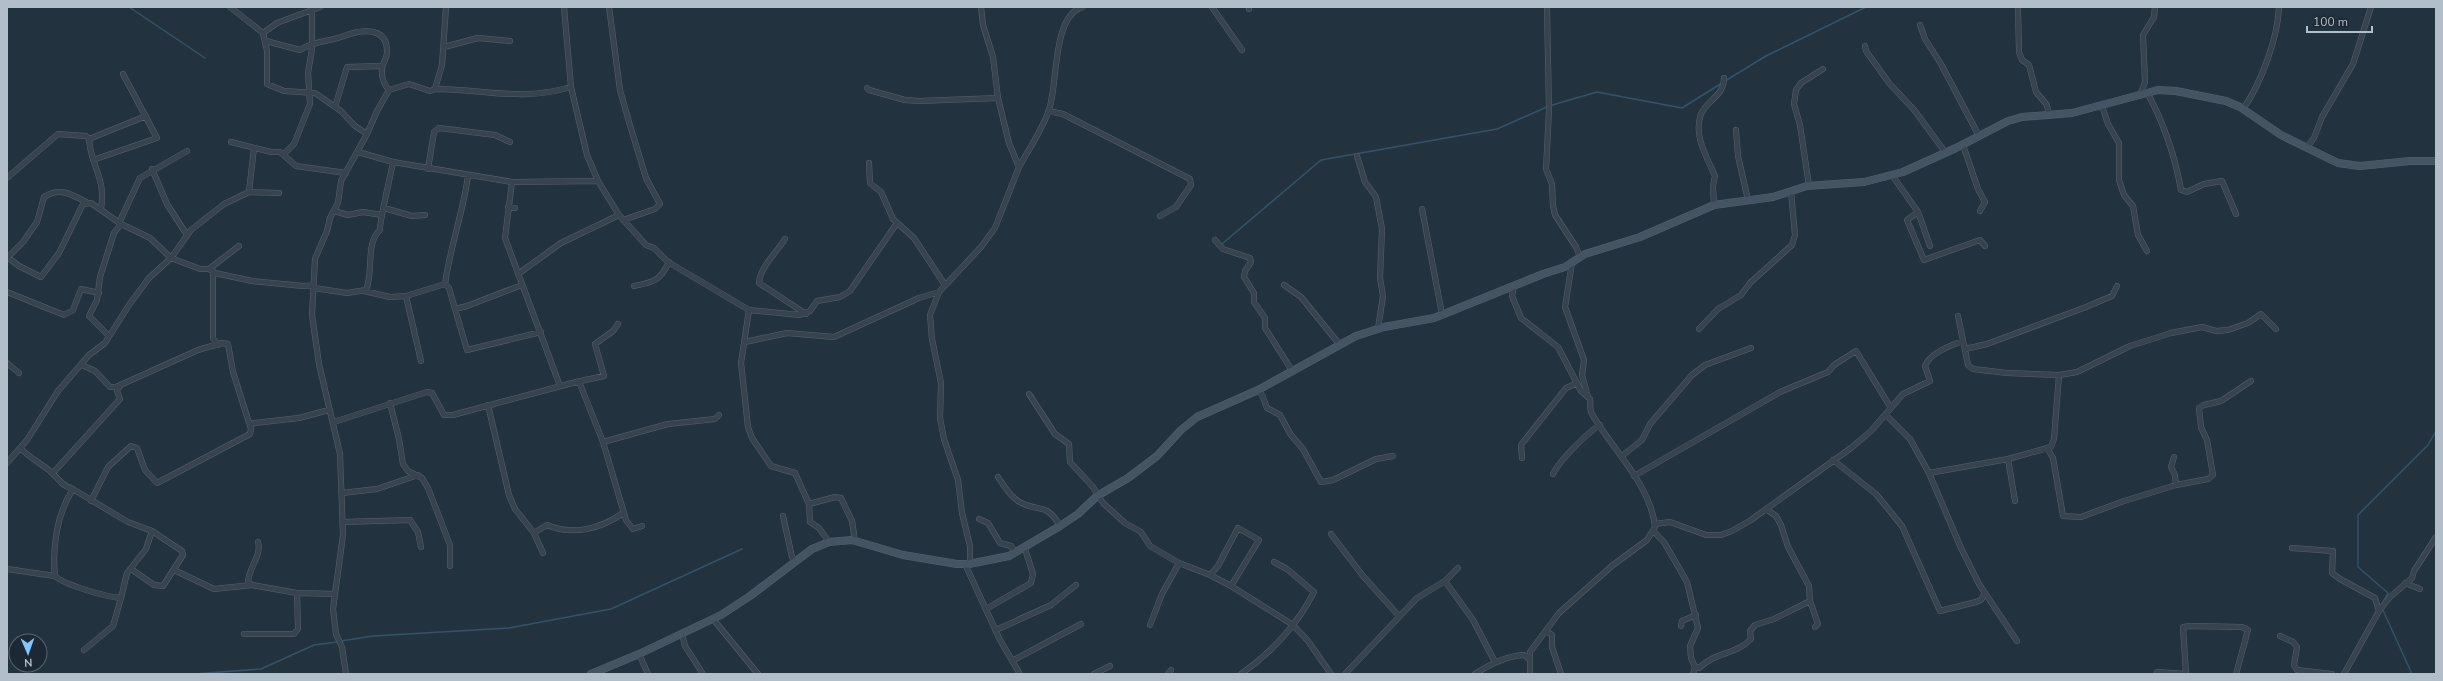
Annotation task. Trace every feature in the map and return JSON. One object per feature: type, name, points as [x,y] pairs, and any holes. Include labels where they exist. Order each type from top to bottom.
[{"type":"street","points":[[230,7],[263,33],[266,41],[267,84],[284,91],[316,93],[367,134]]},
{"type":"street","points":[[263,33],[277,22],[312,12],[320,7]]},
{"type":"street","points":[[435,89],[444,47],[446,7]]},
{"type":"street","points":[[564,7],[571,87],[587,155],[598,181],[619,215],[646,244],[654,248],[669,262],[749,310],[794,315],[806,314],[817,301],[840,297],[850,291],[898,223]]},
{"type":"street","points":[[609,7],[620,90],[628,122],[646,178],[660,204],[655,209],[623,220]]},
{"type":"street","points":[[981,7],[983,25],[993,57],[998,98],[1009,143],[1018,167]]},
{"type":"street","points":[[1020,674],[986,609],[968,564],[970,546],[958,480],[944,439],[940,412],[941,383],[932,339],[930,315],[939,292],[991,234],[999,218],[1018,167],[1048,111],[1054,90],[1058,47],[1063,27],[1070,14],[1083,7]]},
{"type":"street","points":[[1212,7],[1242,50]]},
{"type":"street","points":[[1547,7],[1549,110],[1546,169],[1552,184],[1555,215],[1576,247],[1580,257]]},
{"type":"street","points":[[2018,7],[2019,52],[2022,60],[2030,67],[2036,92],[2047,105],[2050,115]]},
{"type":"street","points":[[2140,96],[2145,82],[2144,35],[2154,17],[2155,7]]},
{"type":"street","points":[[2243,109],[2263,72],[2276,34],[2279,7]]},
{"type":"street","points":[[2307,147],[2314,138],[2322,117],[2353,64],[2371,7]]},
{"type":"street","points":[[285,153],[294,144],[310,104],[308,73],[312,12]]},
{"type":"street","points":[[1920,25],[1925,39],[1941,64],[1979,136]]},
{"type":"street","points":[[266,41],[300,50],[311,42],[363,30],[376,32],[384,40],[387,54],[382,66],[384,85],[388,90]]},
{"type":"street","points":[[444,47],[478,38],[510,41]]},
{"type":"street","points":[[1865,46],[1866,51],[1889,83],[1915,111],[1945,152]]},
{"type":"street","points":[[335,107],[347,67],[382,66]]},
{"type":"street","points":[[1809,186],[1800,125],[1794,104],[1796,90],[1801,83],[1824,69]]},
{"type":"street","points":[[93,160],[156,138],[123,74]]},
{"type":"street","points":[[1714,205],[1713,186],[1715,176],[1705,158],[1699,128],[1701,114],[1722,89],[1724,78]]},
{"type":"street","points":[[346,674],[342,647],[335,630],[335,594],[343,549],[340,454],[312,328],[315,259],[338,203],[340,185],[367,134],[376,111],[388,90],[408,84],[430,91],[435,89],[520,96],[550,93],[571,87]]},
{"type":"street","points":[[867,88],[869,90],[905,100],[954,101],[998,98]]},
{"type":"street","points":[[591,674],[599,672],[639,654],[713,619],[750,596],[812,549],[829,542],[843,539],[903,555],[968,564],[1016,553],[1078,514],[1097,496],[1128,478],[1157,456],[1181,430],[1197,417],[1258,390],[1356,336],[1378,329],[1442,314],[1561,269],[1580,257],[1618,242],[1640,237],[1714,205],[1773,197],[1809,186],[1864,182],[1892,175],[1963,145],[2008,121],[2022,117],[2050,115],[2102,106],[2162,90],[2176,91],[2226,101],[2243,109],[2281,135],[2338,163],[2360,166],[2410,161],[2436,161]]},
{"type":"street","points":[[2148,94],[2161,119],[2177,166],[2181,190],[2187,192],[2204,184],[2222,181],[2236,214]]},
{"type":"street","points":[[2102,106],[2108,124],[2119,143],[2119,180],[2124,195],[2133,206],[2138,235],[2147,251]]},
{"type":"street","points":[[1048,111],[1063,114],[1190,179],[1191,185],[1176,207],[1160,216]]},
{"type":"street","points":[[89,139],[146,116]]},
{"type":"street","points":[[428,169],[434,132],[439,128],[495,135],[510,142]]},
{"type":"street","points":[[1736,130],[1738,156],[1748,200]]},
{"type":"street","points":[[8,177],[58,134],[86,136],[89,139],[93,160],[102,185],[101,209]]},
{"type":"street","points":[[231,142],[254,148],[285,153],[296,166],[346,173]]},
{"type":"street","points":[[1963,145],[1978,189],[1985,202],[1980,212]]},
{"type":"street","points":[[250,192],[254,148]]},
{"type":"street","points":[[109,336],[89,318],[99,293],[102,270],[114,233],[140,178],[187,151]]},
{"type":"street","points":[[358,152],[393,162],[428,169],[512,182],[598,181]]},
{"type":"street","points":[[1357,156],[1365,182],[1376,197],[1382,229],[1380,278],[1383,296],[1378,329]]},
{"type":"street","points":[[364,291],[370,280],[371,252],[376,235],[380,230],[379,225],[393,162]]},
{"type":"street","points":[[869,163],[870,183],[881,192],[893,219],[914,238],[944,285]]},
{"type":"street","points":[[152,170],[167,204],[187,234]]},
{"type":"street","points":[[1892,175],[1918,212],[1930,246]]},
{"type":"street","points":[[444,284],[450,251],[464,206],[468,176]]},
{"type":"street","points":[[512,182],[505,238],[560,386]]},
{"type":"street","points":[[88,203],[83,204],[59,253],[41,277],[7,257],[23,242],[36,222],[44,197],[52,191],[62,190],[101,209],[120,223],[150,238],[172,258],[200,269],[211,270],[252,281],[347,292],[364,291],[390,297],[406,296],[444,284]]},
{"type":"street","points":[[7,463],[20,448],[58,391],[82,365],[89,355],[103,346],[149,278],[172,258],[187,234],[201,220],[224,204],[250,192],[278,193]]},
{"type":"street","points":[[1700,330],[1718,309],[1741,295],[1750,283],[1792,245],[1795,235],[1791,192]]},
{"type":"street","points":[[508,207],[515,208]]},
{"type":"street","points":[[384,208],[412,216],[426,215]]},
{"type":"street","points":[[1422,209],[1442,314]]},
{"type":"street","points":[[334,211],[348,215],[364,212],[382,215]]},
{"type":"street","points":[[1918,212],[1907,220],[1924,260],[1980,240],[1985,246]]},
{"type":"street","points":[[518,274],[561,243],[619,215]]},
{"type":"street","points":[[785,239],[770,259],[759,283],[806,314]]},
{"type":"street","points":[[1215,240],[1223,249],[1246,255],[1251,260],[1244,277],[1254,292],[1256,308],[1264,318],[1266,328],[1292,372]]},
{"type":"street","points":[[211,270],[239,246]]},
{"type":"street","points":[[634,286],[657,280],[663,275],[669,262]]},
{"type":"street","points":[[1530,674],[1528,658],[1530,652],[1570,602],[1647,540],[1654,532],[1655,524],[1649,506],[1634,476],[1622,456],[1591,413],[1591,404],[1582,375],[1584,360],[1566,307],[1572,263]]},
{"type":"street","points":[[1561,269],[1569,277]]},
{"type":"street","points":[[211,270],[213,338],[218,345]]},
{"type":"street","points":[[444,284],[449,288],[467,350],[541,332]]},
{"type":"street","points":[[455,309],[467,306],[522,285]]},
{"type":"street","points":[[1284,285],[1301,297],[1340,345]]},
{"type":"street","points":[[1514,286],[1512,296],[1521,318],[1558,347],[1581,391],[1588,397]]},
{"type":"street","points":[[1965,349],[1987,344],[2086,307],[2112,296],[2117,286]]},
{"type":"street","points":[[7,292],[64,315],[73,310],[81,290],[99,293]]},
{"type":"street","points":[[745,342],[786,333],[834,337],[919,298],[939,292]]},
{"type":"street","points":[[406,296],[421,361]]},
{"type":"street","points":[[749,310],[741,370],[745,412],[752,438],[771,466],[795,473],[809,504],[810,522],[819,528],[829,542]]},
{"type":"street","points":[[1958,316],[1968,365],[1972,369],[2059,376],[2076,372],[2130,346],[2171,333],[2202,327],[2216,331],[2228,330],[2248,323],[2261,314],[2276,330]]},
{"type":"street","points":[[334,422],[427,392],[432,393],[444,415],[604,376],[595,344],[613,331],[618,324]]},
{"type":"street","points":[[1655,524],[1670,522],[1693,529],[1700,534],[1721,535],[1739,527],[1868,434],[1903,394],[1930,381],[1925,366],[1928,361],[1948,346],[1963,341]]},
{"type":"street","points":[[82,365],[95,371],[110,387],[120,386],[198,350],[225,343],[230,346],[233,372],[250,426],[250,434],[158,483],[145,470],[137,448],[131,446],[108,467],[91,501]]},
{"type":"street","points":[[1622,456],[1642,440],[1650,424],[1692,375],[1705,365],[1751,348]]},
{"type":"street","points":[[1634,476],[1780,392],[1828,372],[1834,365],[1856,351],[1892,408]]},
{"type":"street","points":[[7,363],[19,373]]},
{"type":"street","points":[[1929,473],[2008,458],[2051,447],[2054,439],[2059,376]]},
{"type":"street","points":[[2047,448],[2053,458],[2063,516],[2081,517],[2176,485],[2208,479],[2213,475],[2207,440],[2201,427],[2199,408],[2204,405],[2221,401],[2251,381]]},
{"type":"street","points":[[576,382],[580,384],[604,442],[623,513],[629,526],[633,529],[642,526]]},
{"type":"street","points":[[1522,458],[1521,445],[1566,388],[1577,383]]},
{"type":"street","points":[[53,473],[98,420],[117,404],[120,399],[117,391],[120,386]]},
{"type":"street","points":[[1258,390],[1262,395],[1267,408],[1280,415],[1291,435],[1303,449],[1321,482],[1333,480],[1369,462],[1393,456]]},
{"type":"street","points":[[1029,394],[1055,434],[1069,444],[1070,462],[1085,477],[1097,496],[1125,523],[1141,532],[1155,551],[1179,563],[1210,575],[1231,586],[1293,625],[1308,641],[1330,673]]},
{"type":"street","points":[[390,403],[399,439],[403,464],[408,471],[418,475],[428,488],[450,545],[450,566]]},
{"type":"street","points":[[488,405],[509,495],[515,509],[534,533],[543,553]]},
{"type":"street","points":[[250,426],[254,423],[299,418],[329,410]]},
{"type":"street","points":[[604,442],[668,424],[715,419],[719,415]]},
{"type":"street","points":[[1886,415],[1910,439],[1929,473],[1961,548],[1985,593],[2017,640]]},
{"type":"street","points":[[1553,474],[1557,465],[1590,431],[1600,425]]},
{"type":"street","points":[[20,448],[32,460],[53,473],[64,486],[108,509],[128,522],[152,531],[182,551],[182,555],[164,586],[160,587],[131,569]]},
{"type":"street","points":[[2174,457],[2171,467],[2175,475],[2176,485]]},
{"type":"street","points":[[2008,458],[2015,501]]},
{"type":"street","points":[[1833,460],[1876,494],[1902,526],[1940,611],[1976,602],[1981,600],[1985,593]]},
{"type":"street","points":[[342,493],[377,489],[418,475]]},
{"type":"street","points":[[998,477],[1004,487],[1019,501],[1047,510],[1060,526]]},
{"type":"street","points":[[55,576],[58,526],[64,503],[72,489]]},
{"type":"street","points":[[809,504],[835,497],[841,498],[852,520],[855,541]]},
{"type":"street","points":[[1766,509],[1776,516],[1781,525],[1788,546],[1809,586],[1810,601],[1818,624],[1815,627]]},
{"type":"street","points":[[534,533],[547,525],[564,531],[598,528],[623,513]]},
{"type":"street","points":[[783,516],[792,557],[796,562]]},
{"type":"street","points":[[343,522],[410,520],[418,532],[421,547]]},
{"type":"street","points":[[979,520],[988,523],[1000,543],[1011,546],[1016,553]]},
{"type":"street","points":[[1210,575],[1218,566],[1238,528],[1259,540],[1231,586]]},
{"type":"street","points":[[84,650],[113,626],[128,573],[146,549],[152,531]]},
{"type":"street","points":[[1654,532],[1664,542],[1684,575],[1696,615],[1698,628],[1690,646],[1691,658],[1695,667],[1693,674]]},
{"type":"street","points":[[1331,534],[1363,576],[1399,616]]},
{"type":"street","points":[[2344,674],[2379,611],[2389,598],[2412,578],[2414,571],[2436,536]]},
{"type":"street","points":[[252,584],[248,582],[248,576],[259,552],[258,542]]},
{"type":"street","points":[[986,609],[1031,583],[1033,574],[1025,548]]},
{"type":"street","points":[[2292,548],[2333,551],[2332,573],[2340,580],[2375,598],[2379,611]]},
{"type":"street","points":[[1241,674],[1270,649],[1293,625],[1314,592],[1287,569],[1274,562]]},
{"type":"street","points":[[1150,625],[1162,594],[1179,563]]},
{"type":"street","points":[[7,568],[55,576],[60,581],[70,585],[121,598]]},
{"type":"street","points":[[1345,674],[1399,616],[1430,588],[1445,581],[1458,568]]},
{"type":"street","points":[[174,570],[214,589],[252,584],[297,593],[335,594]]},
{"type":"street","points":[[1445,581],[1473,620],[1495,662]]},
{"type":"street","points":[[2405,583],[2420,589]]},
{"type":"street","points":[[996,630],[1051,605],[1076,585]]},
{"type":"street","points":[[244,634],[294,634],[298,629],[297,593]]},
{"type":"street","points":[[1695,667],[1699,668],[1714,656],[1745,646],[1751,639],[1750,631],[1755,625],[1774,619],[1810,601]]},
{"type":"street","points":[[1681,626],[1682,621],[1696,615]]},
{"type":"street","points":[[713,619],[758,674]]},
{"type":"street","points":[[1012,661],[1081,624]]},
{"type":"street","points":[[2156,674],[2156,672],[2186,674],[2183,626],[2215,626],[2242,627],[2248,630],[2236,674]]},
{"type":"street","points":[[1546,631],[1552,635],[1553,650],[1561,674]]},
{"type":"street","points":[[682,634],[685,646],[703,674]]},
{"type":"street","points":[[2280,636],[2294,642],[2297,647],[2294,665],[2297,670],[2332,674]]},
{"type":"street","points":[[639,654],[648,674]]},
{"type":"street","points":[[1475,674],[1495,662],[1520,655],[1528,658]]},
{"type":"street","points":[[1094,674],[1110,666]]},
{"type":"waterway","points":[[129,7],[205,58]]},
{"type":"waterway","points":[[1725,81],[1766,56],[1866,7]]},
{"type":"waterway","points":[[1222,244],[1321,160],[1497,129],[1549,106],[1597,92],[1682,108],[1722,83]]},
{"type":"waterway","points":[[2383,602],[2388,593],[2358,567],[2358,515],[2428,445],[2436,431]]},
{"type":"waterway","points":[[341,641],[373,636],[509,628],[611,609],[742,549]]},
{"type":"waterway","points":[[2382,608],[2412,674]]},
{"type":"waterway","points":[[194,674],[261,669],[314,645],[337,642]]}]
